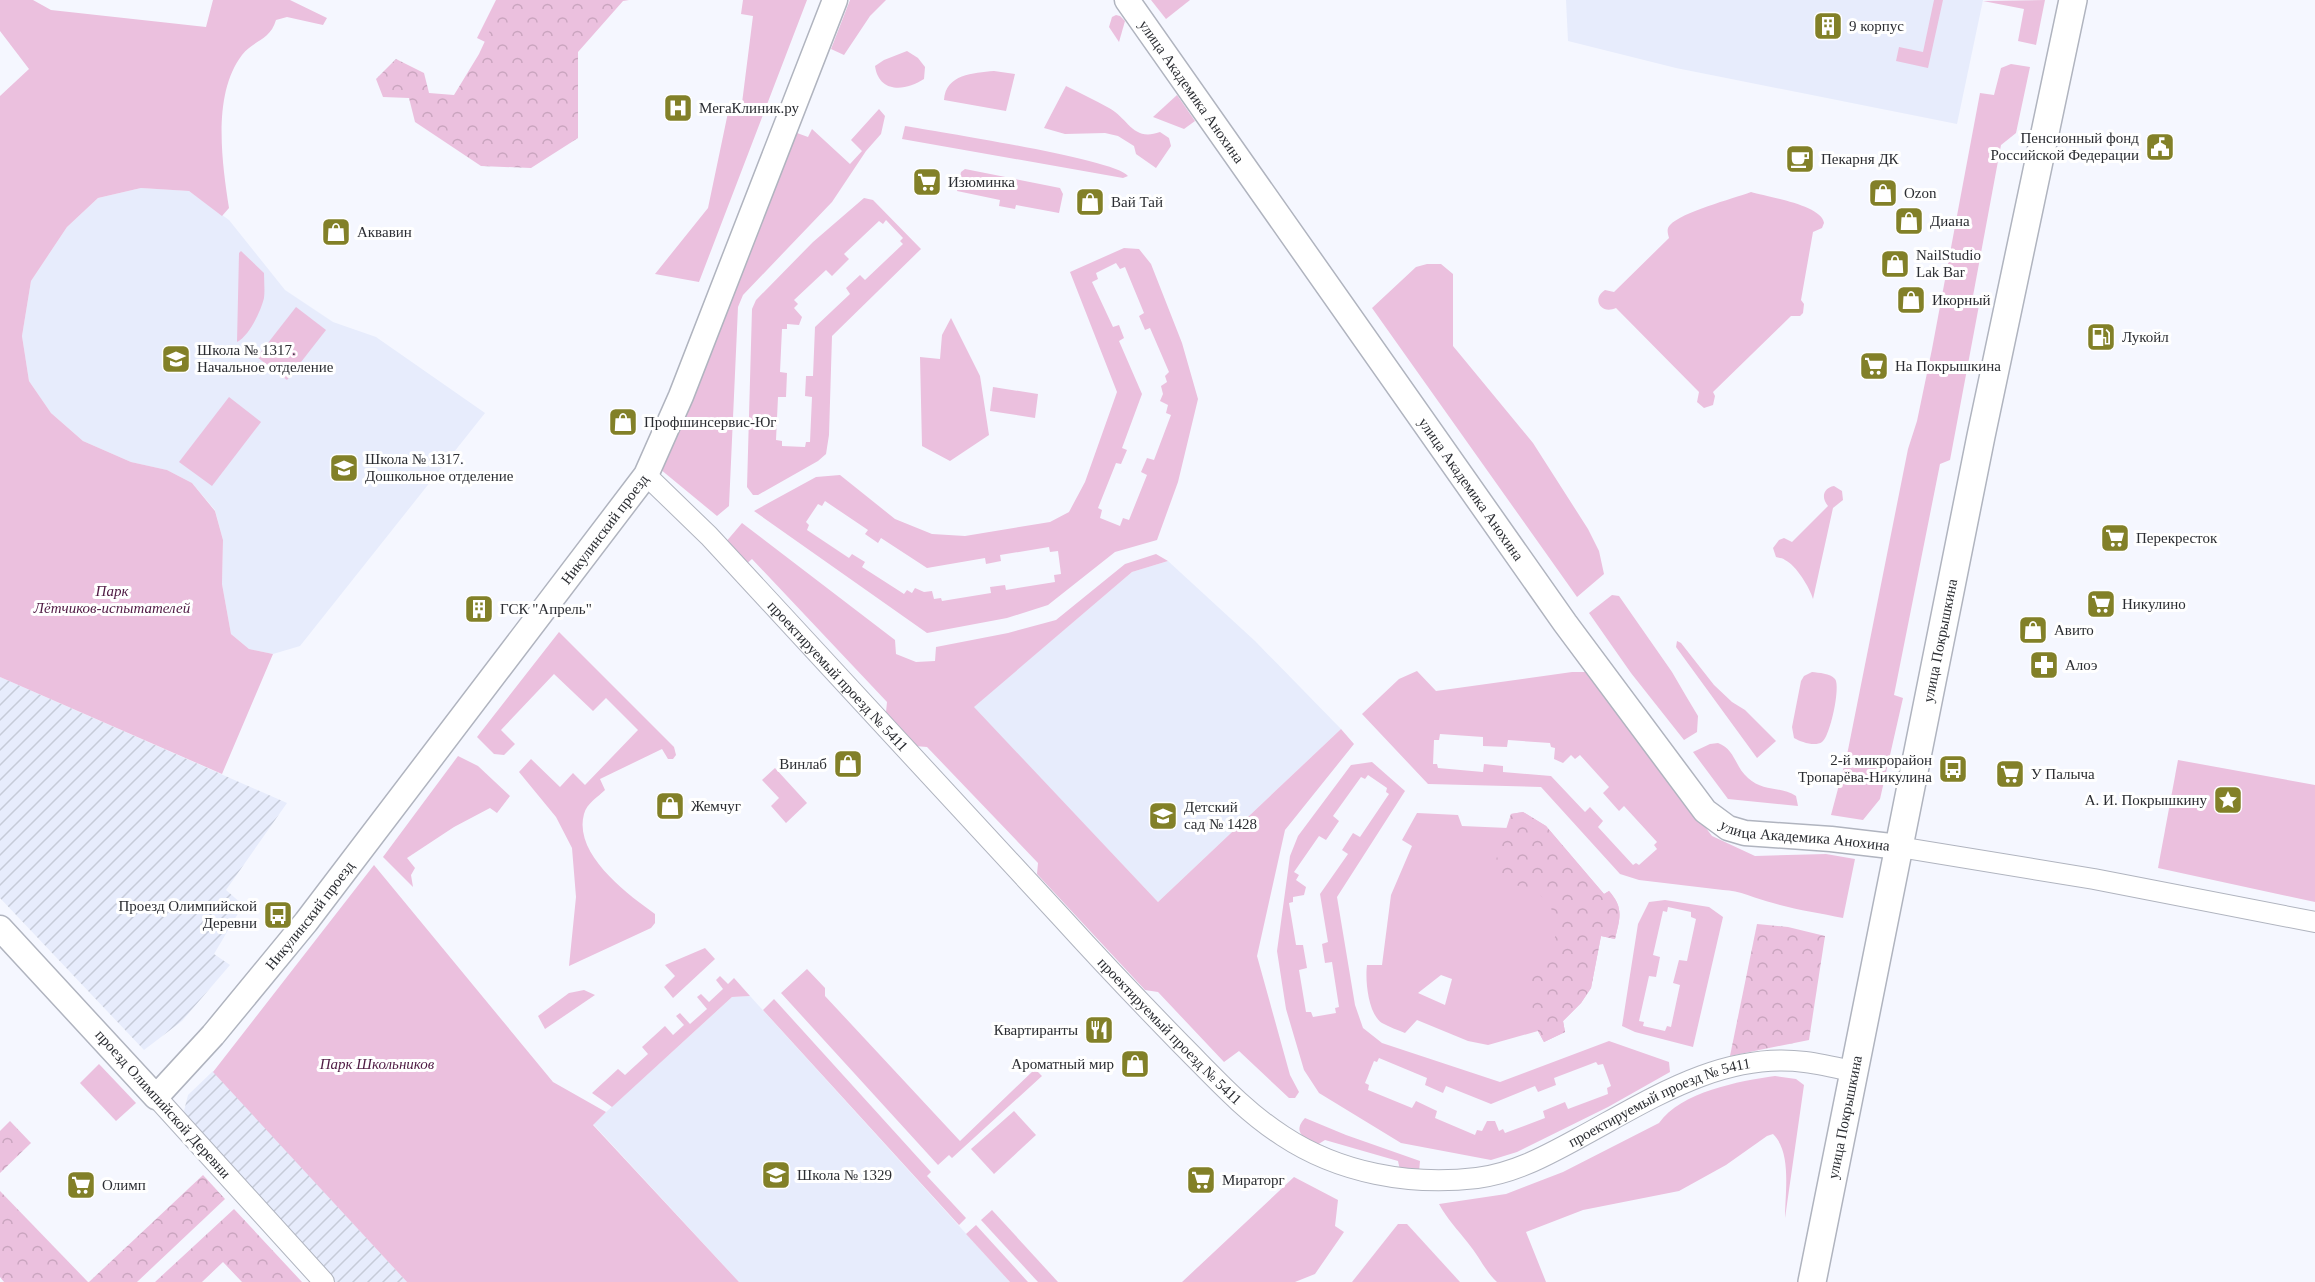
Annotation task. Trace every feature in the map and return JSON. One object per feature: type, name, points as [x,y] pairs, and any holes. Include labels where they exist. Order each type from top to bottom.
[{"type":"main road","name":"улица Покрышкина","points":[[1812,1282],[1981,436],[2073,0]]},
{"type":"street","name":"Никулинский проезд","points":[[156,1098],[213,1035],[306,922],[646,475],[681,396],[835,0]]},
{"type":"street","name":"улица Академика Анохина","points":[[1127,0],[1565,623],[1705,811],[1728,828],[1745,833],[1853,841],[1899,847]]},
{"type":"street","name":"проектируемый проезд № 5411","points":[[646,475],[709,536],[1120,981],[1239,1103],[1283,1136],[1321,1158],[1351,1168],[1403,1178],[1444,1180],[1492,1176],[1538,1161],[1661,1094],[1702,1075],[1730,1066],[1767,1061],[1802,1061],[1855,1072]]},
{"type":"street","points":[[1899,847],[2094,879],[2315,922]]},
{"type":"street","name":"проезд Олимпийской Деревни","points":[[0,928],[324,1282]]},
{"type":"shaded area","points":[[1566,0],[1983,0],[1957,124],[1676,68],[1568,41]]},
{"type":"shaded area","points":[[141,188],[189,191],[229,220],[285,290],[333,322],[376,337],[485,413],[300,646],[273,654],[249,649],[231,634],[222,584],[223,540],[215,510],[192,483],[167,470],[131,462],[83,441],[51,413],[29,381],[22,336],[31,281],[67,227],[98,198]]},
{"type":"shaded area","name":"Детский сад № 1428","points":[[1168,561],[1255,641],[1341,729],[1158,902],[973,707],[1132,572]]},
{"type":"shaded area","points":[[0,677],[287,803],[226,890],[243,905],[214,954],[230,965],[182,1021],[144,1050],[0,898]]},
{"type":"shaded area","name":"Школа № 1329","points":[[750,996],[1010,1282],[739,1282],[593,1124],[732,997]]},
{"type":"shaded area","points":[[213,1071],[407,1282],[335,1282],[190,1123],[184,1111],[188,1095]]},
{"type":"green space","name":"Парк Лётчиков-испытателей","points":[[0,0],[33,0],[51,10],[206,27],[213,0],[290,0],[327,18],[323,25],[287,17],[276,20],[266,36],[246,50],[233,71],[226,89],[223,109],[222,150],[229,208],[222,216],[189,191],[141,188],[98,198],[67,227],[31,281],[22,336],[29,381],[51,413],[83,441],[131,462],[167,470],[192,483],[215,511],[223,540],[222,584],[231,634],[249,649],[273,654],[222,774],[0,677],[0,96],[29,69],[0,31]]},
{"type":"green space","points":[[496,0],[540,0],[512,55],[477,38]]},
{"type":"green space","points":[[504,0],[629,0],[623,1],[578,52],[578,138],[531,168],[481,166],[415,122],[409,98],[383,97],[376,79],[396,59],[424,73],[429,93],[454,95],[479,54]]},
{"type":"green space","points":[[743,0],[807,0],[699,282],[655,274],[708,208],[730,103],[742,103],[753,16],[741,14]]},
{"type":"green space","points":[[850,0],[886,0],[870,16],[844,55],[831,49]]},
{"type":"green space","points":[[1151,0],[1190,0],[1166,19]]},
{"type":"green space","points":[[1934,0],[1943,0],[1928,68],[1896,61],[1899,47],[1923,52]]},
{"type":"green space","points":[[2045,0],[2036,45],[2018,41],[2024,9],[1983,1]]},
{"type":"green space","points":[[1116,15],[1125,21],[1119,42],[1109,27],[1112,17]]},
{"type":"green space","points":[[907,51],[918,58],[925,67],[924,79],[902,88],[894,88],[882,82],[875,66]]},
{"type":"green space","points":[[2011,64],[2030,67],[2016,133],[2001,145],[1973,296],[1980,300],[1950,460],[1940,464],[1894,695],[1903,698],[1880,799],[1863,820],[1831,815],[1847,755],[1908,449],[1917,421],[1932,349],[1980,93],[1994,95],[2001,68]]},
{"type":"green space","points":[[994,71],[1015,74],[1006,111],[944,100],[946,91],[955,80],[969,74]]},
{"type":"green space","points":[[1066,86],[1109,108],[1137,132],[1151,134],[1160,132],[1169,138],[1171,146],[1156,168],[1136,154],[1134,146],[1118,136],[1105,133],[1065,134],[1044,128]]},
{"type":"green space","points":[[1177,95],[1195,121],[1184,129],[1153,117]]},
{"type":"green space","points":[[879,109],[885,116],[881,134],[866,151],[832,202],[743,295],[738,307],[729,506],[717,516],[660,469],[797,133],[808,137],[812,129],[850,164],[862,151],[851,140]]},
{"type":"green space","points":[[905,126],[1060,154],[1116,169],[1128,176],[1123,178],[902,139]]},
{"type":"green space","points":[[965,169],[1060,188],[1063,194],[1059,213],[1016,205],[1015,209],[999,206],[1000,200],[957,191],[961,172]]},
{"type":"green space","points":[[1751,192],[1805,207],[1814,211],[1824,223],[1822,228],[1813,232],[1801,300],[1804,304],[1803,313],[1800,316],[1791,316],[1713,392],[1715,396],[1713,405],[1704,408],[1697,402],[1699,392],[1616,308],[1611,310],[1602,308],[1598,301],[1605,290],[1614,292],[1669,238],[1668,228],[1676,220]]},
{"type":"green space","points":[[864,198],[873,200],[921,249],[832,336],[829,435],[826,454],[818,461],[758,495],[753,495],[747,487],[752,309],[756,300],[813,242]],"holes":[[[886,220],[903,238],[900,241],[903,244],[865,280],[860,275],[846,288],[850,294],[815,327],[813,376],[806,376],[805,396],[812,397],[810,442],[806,442],[805,447],[782,446],[782,441],[776,440],[778,397],[786,397],[787,373],[780,372],[782,329],[787,329],[787,324],[799,325],[802,317],[794,308],[798,304],[794,300],[826,270],[832,276],[849,259],[844,254],[879,221],[883,224]]]},
{"type":"green space","points":[[1124,248],[1139,249],[1151,264],[1182,343],[1198,399],[1178,482],[1157,540],[1115,552],[1048,605],[1007,618],[927,633],[754,511],[816,477],[840,475],[895,519],[932,534],[965,536],[1050,522],[1069,512],[1085,482],[1117,392],[1070,272]],"holes":[[[1116,263],[1120,269],[1125,267],[1144,313],[1139,316],[1145,330],[1150,328],[1169,372],[1165,376],[1167,382],[1161,386],[1163,394],[1160,401],[1168,405],[1166,413],[1171,415],[1154,460],[1147,458],[1141,472],[1147,475],[1129,520],[1123,518],[1120,526],[1100,518],[1102,510],[1098,508],[1116,463],[1121,464],[1127,450],[1122,448],[1142,394],[1119,341],[1124,338],[1119,325],[1113,327],[1092,282],[1098,279],[1096,273]],[[825,501],[868,530],[865,534],[878,543],[881,538],[927,568],[985,558],[986,564],[1001,561],[1000,555],[1049,547],[1050,552],[1058,551],[1061,574],[1054,575],[1055,582],[1006,590],[1005,585],[990,587],[991,593],[942,601],[941,598],[934,599],[932,591],[924,592],[915,588],[912,593],[907,590],[904,594],[862,567],[865,562],[852,554],[849,558],[807,530],[809,525],[806,522],[818,504],[822,506]]]},
{"type":"green space","points":[[241,251],[264,273],[264,298],[254,323],[237,342],[239,253]]},
{"type":"green space","points":[[1441,264],[1453,274],[1453,346],[1533,443],[1588,529],[1599,551],[1604,574],[1577,597],[1372,308],[1416,267]]},
{"type":"green space","points":[[296,307],[326,330],[287,380],[257,357]]},
{"type":"green space","points":[[951,318],[980,376],[989,435],[950,461],[922,446],[920,357],[940,359],[942,335]]},
{"type":"green space","points":[[993,387],[1038,394],[1035,418],[990,411]]},
{"type":"green space","points":[[229,397],[261,422],[212,486],[179,462]]},
{"type":"green space","points":[[1834,486],[1842,491],[1843,500],[1833,508],[1813,599],[1798,572],[1789,563],[1776,557],[1773,548],[1779,540],[1784,538],[1792,542],[1828,506],[1824,500],[1824,494],[1827,489]]},
{"type":"green space","points":[[742,523],[895,640],[896,654],[916,662],[935,661],[936,647],[1008,633],[1056,620],[1125,564],[1156,554],[1168,561],[1132,572],[974,707],[1158,902],[1341,729],[1354,744],[1285,830],[1257,956],[1290,1075],[1299,1092],[1295,1098],[1289,1098],[1239,1051],[1224,1062],[1158,992],[1145,990],[1037,874],[1038,863],[927,747],[915,746],[886,712],[887,702],[752,559],[745,565],[725,543]]},
{"type":"green space","points":[[1612,595],[1619,596],[1672,672],[1698,716],[1697,732],[1684,740],[1631,673],[1589,613]]},
{"type":"green space","points":[[559,632],[674,747],[676,755],[673,759],[668,759],[662,749],[600,779],[605,790],[590,803],[584,814],[583,829],[594,858],[617,884],[655,914],[655,923],[651,928],[569,966],[576,897],[572,848],[556,817],[519,772],[531,759],[560,787],[573,773],[585,785],[638,730],[606,698],[593,711],[554,674],[501,730],[515,744],[504,755],[494,754],[477,737]]},
{"type":"green space","points":[[1677,641],[1714,685],[1732,702],[1745,710],[1776,741],[1757,758],[1676,647]]},
{"type":"green space","points":[[1417,671],[1436,691],[1572,672],[1588,672],[1712,836],[1755,856],[1826,854],[1855,859],[1843,918],[1799,910],[1735,891],[1639,880],[1620,874],[1541,787],[1428,784],[1362,714],[1399,679]],"holes":[[[1440,734],[1483,737],[1483,746],[1507,747],[1508,740],[1550,743],[1551,747],[1555,748],[1554,759],[1563,763],[1571,755],[1575,759],[1580,755],[1609,787],[1603,793],[1619,811],[1624,806],[1657,842],[1654,845],[1657,849],[1639,865],[1636,863],[1633,865],[1598,827],[1603,821],[1590,807],[1585,812],[1551,776],[1503,772],[1503,766],[1484,764],[1483,772],[1438,768],[1437,764],[1433,764],[1434,740],[1439,740]]]},
{"type":"green space","points":[[1812,672],[1835,679],[1837,691],[1828,731],[1822,742],[1816,744],[1794,738],[1792,727],[1801,681],[1804,676]]},
{"type":"green space","points":[[1718,743],[1728,749],[1748,778],[1760,785],[1796,796],[1798,806],[1728,799],[1693,752]]},
{"type":"green space","points":[[458,756],[478,766],[510,796],[497,813],[490,808],[454,827],[407,858],[415,868],[411,875],[413,887],[383,857]]},
{"type":"green space","points":[[2178,760],[2315,785],[2315,902],[2158,868]]},
{"type":"green space","points":[[1372,762],[1405,791],[1337,897],[1355,1005],[1363,1028],[1382,1043],[1500,1082],[1609,1041],[1669,1062],[1670,1072],[1608,1107],[1517,1152],[1491,1160],[1401,1143],[1319,1093],[1304,1070],[1286,1009],[1277,951],[1290,856],[1298,836],[1351,765]],"holes":[[[1368,775],[1387,788],[1386,792],[1389,794],[1360,837],[1353,833],[1342,850],[1348,854],[1320,894],[1328,942],[1322,944],[1325,963],[1332,962],[1339,1007],[1335,1008],[1336,1013],[1313,1017],[1311,1012],[1306,1012],[1299,970],[1307,968],[1303,945],[1296,945],[1289,903],[1293,902],[1293,897],[1304,895],[1306,887],[1296,880],[1299,875],[1294,872],[1319,836],[1326,840],[1339,821],[1333,816],[1361,777],[1365,779]],[[1379,1058],[1427,1078],[1425,1085],[1443,1093],[1446,1086],[1491,1104],[1535,1086],[1538,1092],[1556,1085],[1554,1078],[1596,1062],[1598,1065],[1603,1064],[1611,1086],[1607,1088],[1608,1094],[1568,1109],[1565,1102],[1543,1111],[1545,1118],[1505,1133],[1503,1129],[1499,1131],[1495,1121],[1487,1121],[1482,1131],[1477,1130],[1475,1135],[1435,1118],[1437,1111],[1416,1101],[1412,1108],[1368,1090],[1369,1085],[1365,1083],[1374,1061],[1377,1062]]]},
{"type":"green space","points":[[775,768],[807,803],[786,823],[771,806],[779,798],[762,780]]},
{"type":"green space","points":[[1523,812],[1546,826],[1604,894],[1609,891],[1619,908],[1615,939],[1601,936],[1591,988],[1581,1003],[1563,1021],[1565,1032],[1544,1042],[1538,1031],[1488,1045],[1468,1041],[1417,1020],[1405,1033],[1382,1023],[1377,1019],[1371,1005],[1367,988],[1367,965],[1382,965],[1391,895],[1412,846],[1402,840],[1417,813],[1458,815],[1462,826],[1508,828],[1511,814]],"holes":[[[1441,975],[1452,979],[1445,1005],[1418,993]]]},
{"type":"green space","points":[[1523,812],[1546,826],[1604,894],[1609,891],[1617,903],[1620,914],[1615,939],[1601,936],[1591,988],[1581,1003],[1563,1021],[1565,1032],[1544,1042],[1538,1031],[1524,971],[1541,960],[1552,947],[1556,931],[1554,916],[1547,902],[1536,892],[1519,886],[1499,886],[1494,866],[1511,814]]},
{"type":"green space","name":"Парк Школьников","points":[[374,865],[553,1082],[606,1112],[593,1125],[739,1282],[407,1282],[213,1072]]},
{"type":"green space","points":[[1665,900],[1709,907],[1723,917],[1693,1047],[1635,1032],[1622,1026],[1638,924],[1649,902]],"holes":[[[1668,907],[1691,912],[1691,917],[1696,919],[1687,961],[1679,960],[1673,983],[1680,985],[1671,1027],[1667,1026],[1665,1031],[1643,1026],[1644,1022],[1639,1021],[1649,976],[1656,977],[1660,957],[1653,955],[1663,911],[1667,912]]]},
{"type":"green space","points":[[1757,924],[1788,927],[1825,936],[1809,1040],[1730,1056]]},
{"type":"green space","points":[[705,948],[715,959],[673,998],[664,987],[675,976],[665,965]]},
{"type":"green space","points":[[807,969],[825,988],[825,996],[960,1141],[1035,1069],[1042,1076],[952,1158],[949,1155],[938,1165],[781,993]]},
{"type":"green space","points":[[720,976],[728,984],[734,978],[750,996],[732,997],[612,1107],[592,1093],[618,1069],[625,1075],[648,1054],[642,1047],[665,1026],[673,1035],[684,1025],[676,1016],[680,1013],[690,1024],[707,1009],[697,997],[701,994],[709,1002],[723,989],[716,980]]},
{"type":"green space","points":[[584,990],[595,995],[545,1029],[538,1016],[569,993]]},
{"type":"green space","points":[[774,999],[931,1172],[927,1176],[966,1218],[959,1225],[763,1010]]},
{"type":"green space","points":[[99,1064],[136,1103],[116,1121],[80,1083]]},
{"type":"green space","points":[[1775,1076],[1796,1079],[1804,1085],[1785,1218],[1785,1162],[1783,1151],[1773,1134],[1726,1165],[1679,1191],[1583,1210],[1526,1232],[1546,1282],[1497,1282],[1439,1204],[1506,1194],[1563,1172],[1659,1123],[1681,1103],[1696,1096],[1728,1085]]},
{"type":"green space","points":[[1014,1111],[1036,1135],[994,1174],[971,1149]]},
{"type":"green space","points":[[1305,1118],[1420,1161],[1419,1172],[1400,1170],[1398,1161],[1325,1140],[1317,1145],[1301,1134],[1301,1123]]},
{"type":"green space","points":[[10,1121],[31,1143],[0,1173],[0,1131]]},
{"type":"green space","points":[[203,1175],[225,1199],[137,1282],[89,1282]]},
{"type":"green space","points":[[1294,1177],[1338,1200],[1335,1226],[1344,1232],[1315,1274],[1295,1282],[1182,1282]]},
{"type":"green space","points":[[0,1191],[88,1282],[4,1282],[0,1277]]},
{"type":"green space","points":[[234,1209],[302,1282],[242,1282],[223,1262],[202,1282],[155,1282]]},
{"type":"green space","points":[[992,1210],[1058,1282],[1038,1282],[981,1220]]},
{"type":"green space","points":[[1398,1224],[1407,1224],[1460,1282],[1352,1282]]},
{"type":"green space","points":[[976,1225],[1028,1282],[1010,1282],[966,1234]]},
{"type":"place","name":"9 корпус","points":[[1828,26]]},
{"type":"place","name":"МегаКлиник.ру","points":[[678,108]]},
{"type":"place","name":"Пенсионный фонд Российской Федерации","points":[[2160,147]]},
{"type":"place","name":"Пекарня ДК","points":[[1800,159]]},
{"type":"place","name":"Изюминка","points":[[927,182]]},
{"type":"place","name":"Ozon","points":[[1883,193]]},
{"type":"place","name":"Вай Тай","points":[[1090,202]]},
{"type":"place","name":"Диана","points":[[1909,221]]},
{"type":"place","name":"Аквавин","points":[[336,232]]},
{"type":"place","name":"NailStudio Lak Bar","points":[[1895,264]]},
{"type":"place","name":"Икорный","points":[[1911,300]]},
{"type":"place","name":"Лукойл","points":[[2101,337]]},
{"type":"place","name":"Школа № 1317. Начальное отделение","points":[[176,359]]},
{"type":"place","name":"На Покрышкина","points":[[1874,366]]},
{"type":"place","name":"Профшинсервис-Юг","points":[[623,422]]},
{"type":"place","name":"Школа № 1317. Дошкольное отделение","points":[[344,468]]},
{"type":"place","name":"Перекресток","points":[[2115,538]]},
{"type":"place","name":"Никулино","points":[[2101,604]]},
{"type":"place","name":"ГСК \"Апрель\"","points":[[479,609]]},
{"type":"place","name":"Авито","points":[[2033,630]]},
{"type":"place","name":"Алоэ","points":[[2044,665]]},
{"type":"place","name":"Винлаб","points":[[848,764]]},
{"type":"place","name":"2-й микрорайон Тропарёва-Никулина","points":[[1953,769]]},
{"type":"place","name":"У Палыча","points":[[2010,774]]},
{"type":"place","name":"А. И. Покрышкину","points":[[2228,800]]},
{"type":"place","name":"Жемчуг","points":[[670,806]]},
{"type":"place","name":"Детский сад № 1428","points":[[1163,816]]},
{"type":"place","name":"Проезд Олимпийской Деревни","points":[[278,915]]},
{"type":"place","name":"Квартиранты","points":[[1099,1030]]},
{"type":"place","name":"Ароматный мир","points":[[1135,1064]]},
{"type":"place","name":"Школа № 1329","points":[[776,1175]]},
{"type":"place","name":"Мираторг","points":[[1201,1180]]},
{"type":"place","name":"Олимп","points":[[81,1185]]}]
